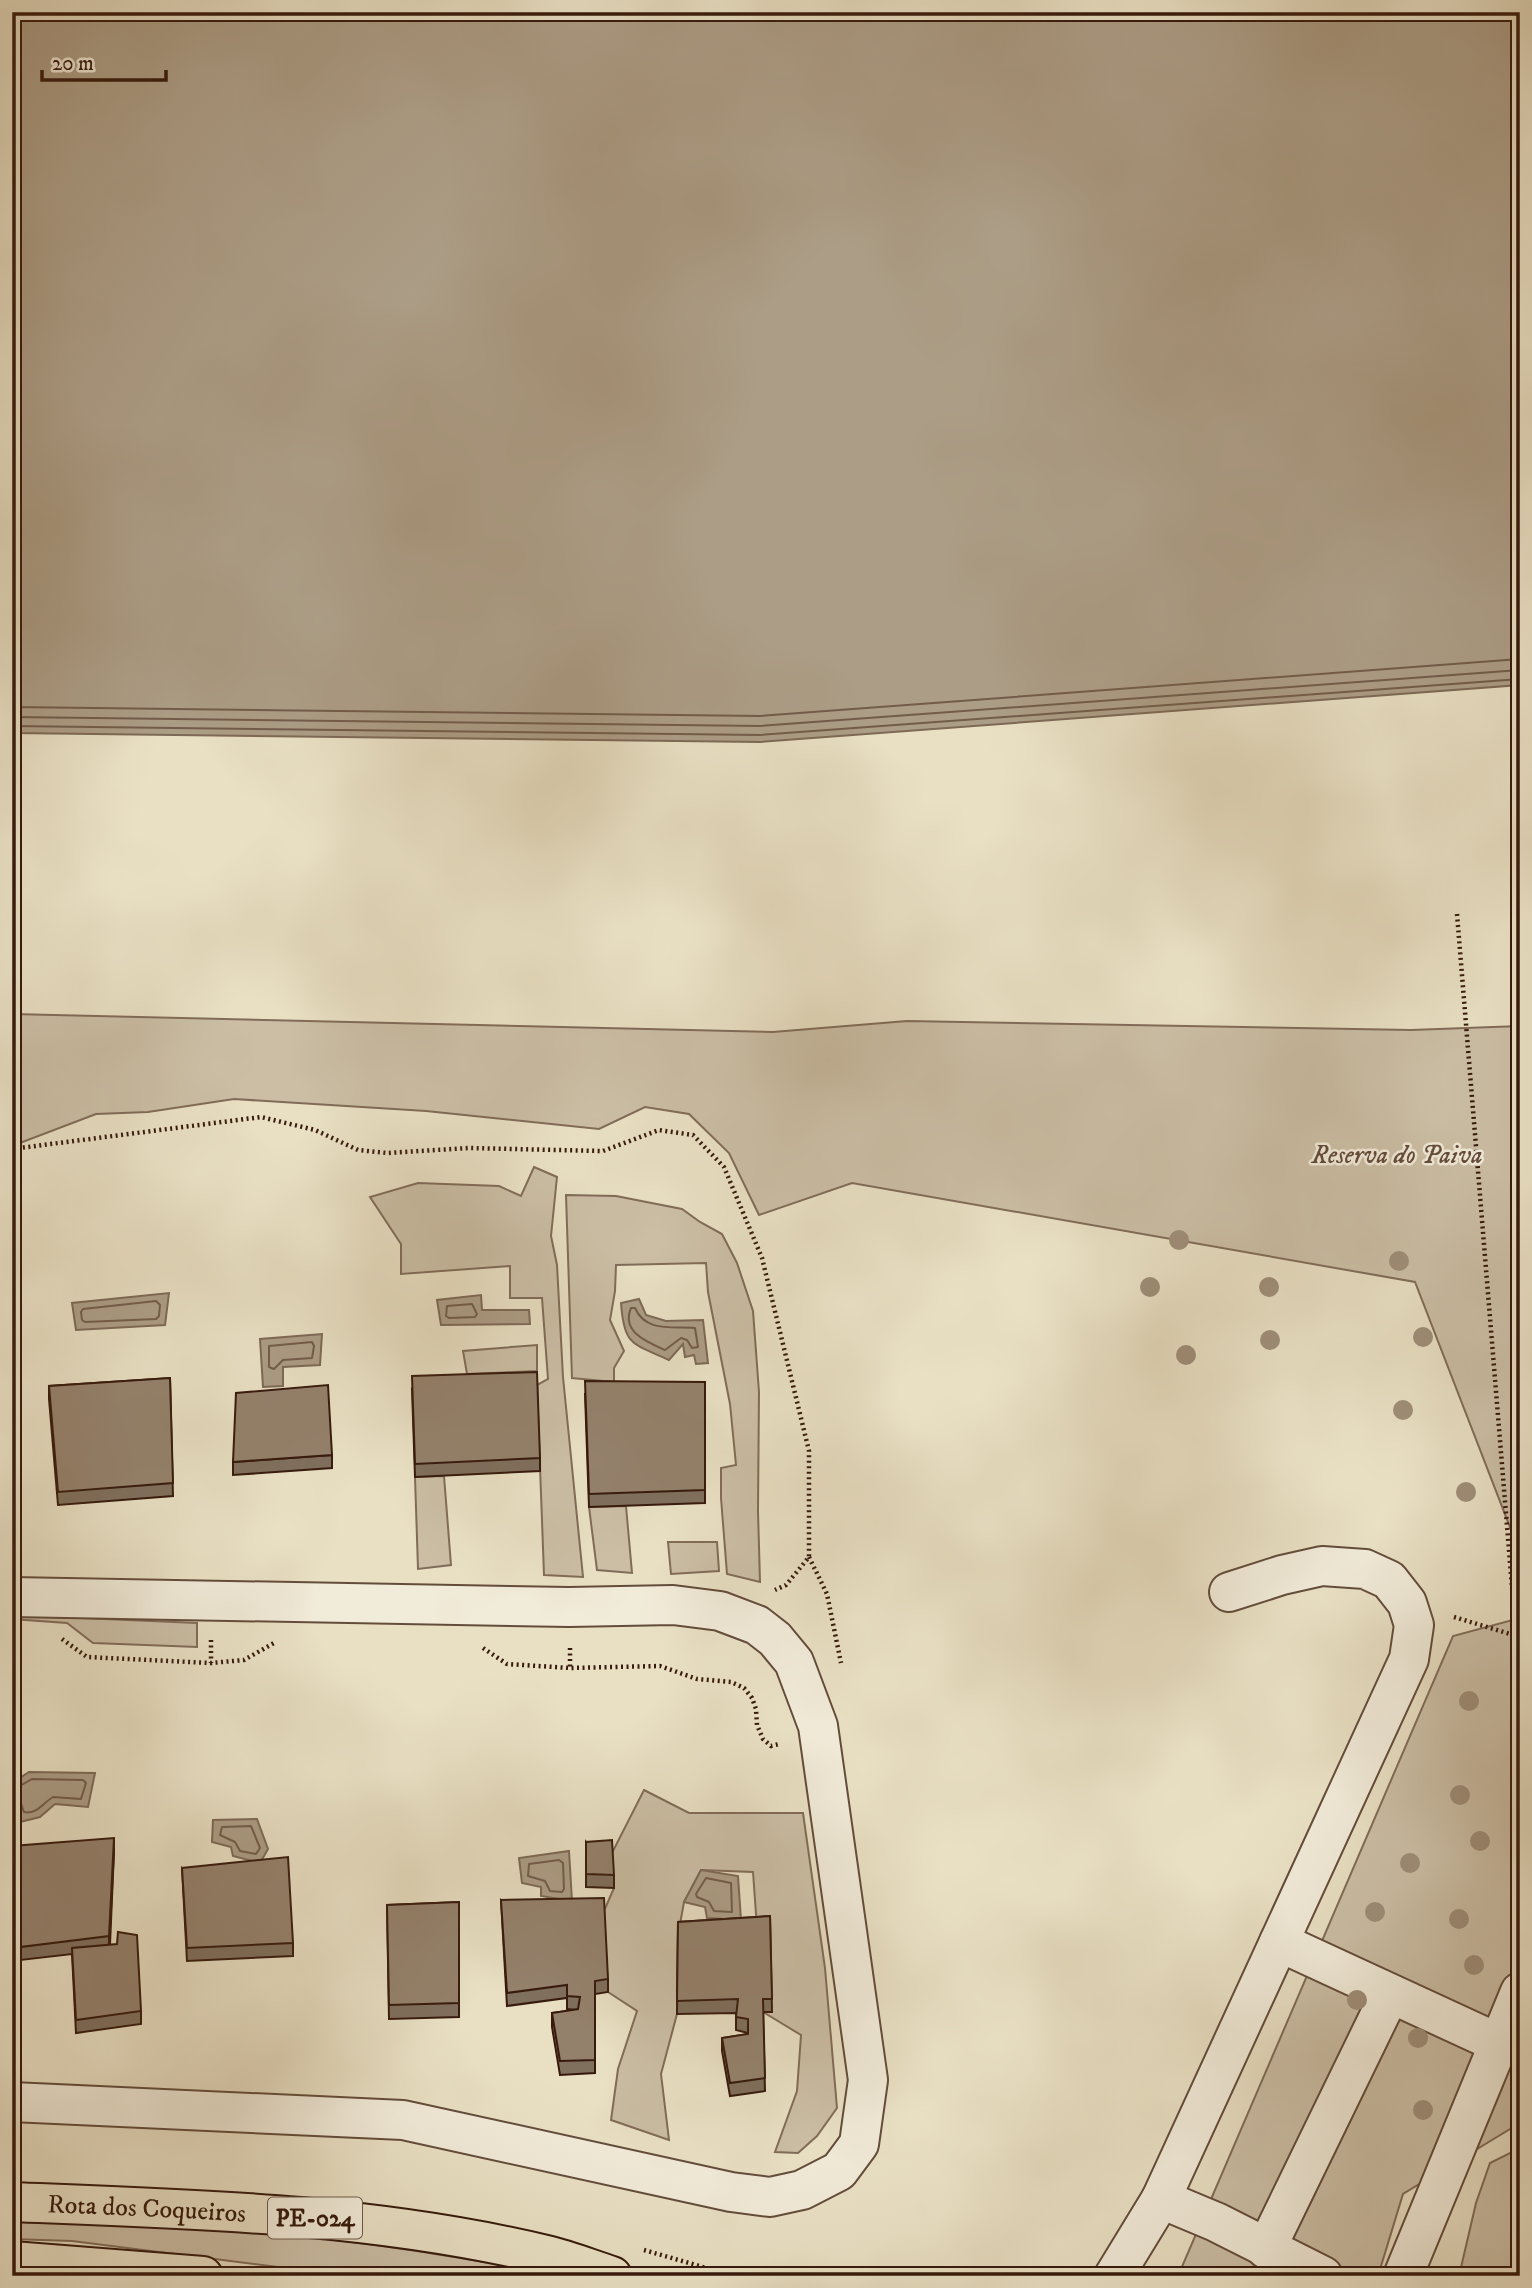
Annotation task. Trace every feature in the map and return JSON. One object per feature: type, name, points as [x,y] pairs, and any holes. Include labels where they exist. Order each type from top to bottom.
[{"type":"main road","name":"Rota dos Coqueiros","points":[[12,2202],[235,2211],[395,2226],[547,2255],[612,2276]]},
{"type":"main road","points":[[12,2261],[203,2276]]},
{"type":"street","points":[[1114,2276],[1161,2199],[1409,1659],[1414,1625],[1407,1603],[1389,1580],[1365,1569],[1322,1566],[1282,1575],[1229,1592]]},
{"type":"street","points":[[12,1597],[700,1607],[720,1611],[757,1625],[775,1639],[794,1662],[818,1726],[869,2080],[859,2144],[839,2171],[802,2190],[770,2197],[731,2192],[403,2120],[12,2102]]},
{"type":"street","points":[[1279,1942],[1497,2043]]},
{"type":"street","points":[[1403,2276],[1520,1992]]},
{"type":"street","points":[[1266,2249],[1390,1994]]},
{"type":"street","points":[[1161,2199],[1216,2222],[1323,2276]]},
{"type":"path","points":[[1407,1603],[1518,1636],[1457,914]]},
{"type":"path","points":[[12,1149],[261,1117],[315,1130],[358,1150],[387,1153],[469,1148],[603,1151],[659,1130],[694,1136],[724,1167],[762,1258],[809,1451],[809,1558],[827,1594],[842,1668]]},
{"type":"path","points":[[765,1595],[786,1585],[809,1558]]},
{"type":"path","points":[[56,1635],[87,1657],[211,1663],[244,1660],[283,1638]]},
{"type":"path","points":[[479,1646],[507,1664],[570,1668],[660,1666],[697,1679],[731,1682],[744,1688],[752,1698],[757,1726],[763,1739],[771,1746],[819,1739]]},
{"type":"green space","name":"Reserva do Paiva","points":[[12,1014],[773,1032],[907,1021],[1411,1030],[1520,1026],[1520,1553],[1415,1282],[852,1183],[759,1215],[729,1153],[689,1114],[645,1107],[599,1129],[426,1111],[234,1099],[148,1112],[96,1114],[20,1143],[12,1142]]},
{"type":"green space","points":[[534,1167],[557,1177],[551,1236],[557,1265],[563,1377],[583,1577],[544,1575],[537,1385],[548,1379],[542,1298],[510,1298],[510,1266],[401,1274],[401,1244],[370,1197],[418,1183],[499,1186],[521,1196]]},
{"type":"green space","points":[[566,1195],[616,1196],[682,1209],[722,1234],[737,1263],[753,1311],[759,1392],[760,1582],[727,1574],[721,1468],[736,1465],[730,1404],[708,1292],[706,1263],[616,1265],[610,1320],[624,1351],[614,1368],[614,1382],[572,1378]]},
{"type":"green space","points":[[537,1345],[537,1371],[467,1374],[463,1351]]},
{"type":"green space","points":[[444,1476],[451,1565],[418,1569],[415,1477]]},
{"type":"green space","points":[[626,1506],[632,1573],[597,1570],[589,1507]]},
{"type":"green space","points":[[668,1542],[717,1542],[719,1571],[671,1574]]},
{"type":"green space","points":[[12,1615],[197,1623],[197,1647],[93,1643],[67,1623],[12,1619]]},
{"type":"green space","points":[[1520,1618],[1520,2123],[1403,2194],[1378,2276],[1178,2276],[1453,1636]]},
{"type":"green space","points":[[644,1790],[689,1813],[803,1813],[825,1968],[837,2108],[817,2136],[798,2153],[775,2152],[797,2091],[801,2035],[763,2012],[753,1872],[701,1870],[684,1902],[678,1935],[677,2014],[661,2074],[669,2140],[611,2120],[618,2069],[637,2011],[608,1992],[604,1911],[614,1888],[612,1853]]},
{"type":"green space","points":[[1520,2148],[1520,2276],[1459,2276],[1476,2203],[1490,2163]]},
{"type":"green space","points":[[12,2219],[165,2225],[316,2238],[465,2259],[543,2276],[350,2276],[72,2241],[12,2239]]},
{"type":"water","points":[[12,12],[1520,12],[1520,685],[760,742],[12,733]]},
{"type":"water","points":[[169,1293],[165,1325],[76,1330],[72,1303]]},
{"type":"water","points":[[481,1295],[482,1310],[529,1310],[530,1324],[441,1325],[437,1300]]},
{"type":"water","points":[[639,1299],[646,1315],[666,1321],[703,1320],[708,1363],[696,1364],[694,1355],[685,1357],[683,1344],[669,1360],[632,1341],[625,1328],[621,1303]]},
{"type":"water","points":[[322,1334],[320,1365],[283,1367],[283,1386],[263,1387],[260,1339]]},
{"type":"water","points":[[29,1772],[95,1773],[88,1807],[55,1804],[40,1817],[20,1822],[12,1796],[12,1783]]},
{"type":"water","points":[[257,1819],[268,1849],[260,1863],[233,1856],[231,1847],[212,1842],[213,1820]]},
{"type":"water","points":[[569,1851],[572,1901],[541,1896],[541,1887],[522,1883],[519,1858]]},
{"type":"water","points":[[701,1870],[738,1876],[741,1920],[707,1918],[705,1907],[684,1902]]},
{"type":"building","points":[[537,1372],[540,1458],[415,1464],[412,1376]]},
{"type":"building","points":[[170,1378],[173,1483],[58,1492],[49,1386]]},
{"type":"building","points":[[585,1381],[705,1382],[705,1490],[589,1494]]},
{"type":"building","points":[[328,1385],[332,1455],[233,1462],[236,1393]]},
{"type":"building","points":[[14,1386],[14,1479],[12,1479]]},
{"type":"building","points":[[114,1838],[109,1936],[12,1948],[12,1846]]},
{"type":"building","points":[[612,1840],[614,1875],[586,1874],[586,1842]]},
{"type":"building","points":[[288,1857],[293,1943],[187,1948],[182,1868]]},
{"type":"building","points":[[604,1898],[608,1979],[595,1981],[595,2060],[560,2061],[552,2013],[578,2009],[580,1997],[567,1996],[567,1985],[507,1993],[501,1900]]},
{"type":"building","points":[[459,1902],[459,2003],[389,2005],[387,1905]]},
{"type":"building","points":[[770,1916],[772,1999],[763,1999],[765,2078],[730,2083],[722,2038],[748,2034],[748,2019],[736,2017],[738,1999],[677,2001],[678,1922]]},
{"type":"building","points":[[118,1932],[137,1935],[141,2011],[76,2020],[72,1948],[117,1944]]}]
